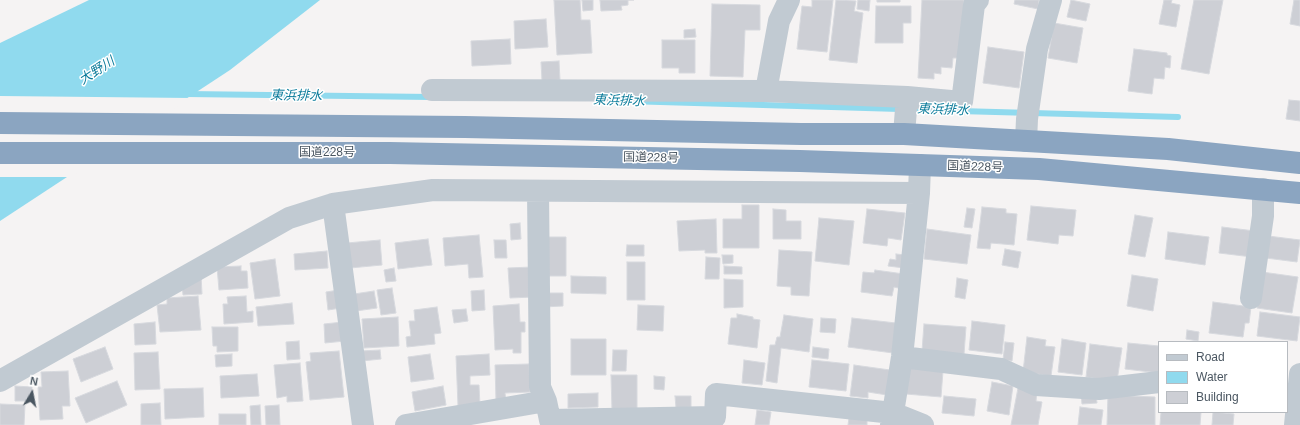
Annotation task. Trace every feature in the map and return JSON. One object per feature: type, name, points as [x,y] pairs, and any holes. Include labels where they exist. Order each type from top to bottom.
[{"type":"highway","points":[[0,123],[465,127],[801,134],[904,134],[1168,149],[1300,162]]},
{"type":"highway","name":"国道228号","points":[[0,153],[390,153],[753,160],[920,165],[1039,169],[1300,193]]},
{"type":"street","points":[[766,91],[779,21],[789,0]]},
{"type":"street","points":[[432,90],[766,91],[907,97],[962,102],[974,5],[978,0]]},
{"type":"street","points":[[1026,141],[1027,119],[1037,50],[1051,0]]},
{"type":"street","points":[[904,134],[907,97]]},
{"type":"street","points":[[892,419],[902,357],[919,193],[920,165]]},
{"type":"street","points":[[1251,298],[1263,216],[1263,189]]},
{"type":"street","points":[[0,382],[289,218],[333,204],[433,190],[919,193]]},
{"type":"street","points":[[538,191],[540,387],[546,401],[550,420],[715,417],[716,394],[892,419],[923,425]]},
{"type":"street","points":[[333,204],[363,425]]},
{"type":"street","points":[[902,357],[1001,369],[1036,385],[1099,388],[1158,382]]},
{"type":"street","points":[[1295,388],[1295,425]]},
{"type":"street","points":[[406,425],[546,401]]},
{"type":"water","name":"大野川","points":[[89,0],[320,0],[230,70],[0,221],[0,43]]},
{"type":"pier","points":[[0,96],[191,98],[71,177],[0,177]]},
{"type":"building","points":[[554,0],[580,0],[581,20],[590,20],[592,53],[557,55]]},
{"type":"building","points":[[582,0],[593,0],[593,10],[583,11]]},
{"type":"building","points":[[600,0],[628,0],[628,5],[621,6],[622,10],[601,11]]},
{"type":"building","points":[[812,0],[833,0],[827,52],[797,49],[802,6],[812,7]]},
{"type":"building","points":[[836,0],[856,1],[854,11],[863,13],[857,63],[829,60]]},
{"type":"building","points":[[858,0],[870,0],[869,11],[857,9]]},
{"type":"building","points":[[877,0],[900,0],[900,2],[877,2]]},
{"type":"building","points":[[922,0],[964,0],[961,58],[953,58],[952,68],[941,67],[941,74],[934,73],[934,79],[918,78]]},
{"type":"building","points":[[1015,0],[1039,0],[1038,9],[1014,4]]},
{"type":"building","points":[[1071,0],[1090,4],[1086,21],[1067,17]]},
{"type":"building","points":[[1164,0],[1172,0],[1171,3],[1180,5],[1176,27],[1159,24]]},
{"type":"building","points":[[1194,0],[1223,0],[1209,74],[1181,69]]},
{"type":"building","points":[[1294,0],[1300,0],[1300,26],[1290,24]]},
{"type":"building","points":[[712,4],[760,5],[760,30],[745,30],[743,77],[710,76]]},
{"type":"building","points":[[876,6],[911,6],[911,23],[903,23],[903,43],[875,43]]},
{"type":"building","points":[[546,19],[548,47],[515,49],[514,21]]},
{"type":"building","points":[[1054,23],[1083,28],[1077,63],[1048,58]]},
{"type":"building","points":[[695,29],[696,37],[684,38],[684,30]]},
{"type":"building","points":[[510,39],[511,64],[472,66],[471,41]]},
{"type":"building","points":[[662,40],[695,40],[695,73],[679,73],[679,68],[662,68]]},
{"type":"building","points":[[988,47],[1024,52],[1019,88],[983,83]]},
{"type":"building","points":[[1134,49],[1167,53],[1167,55],[1171,56],[1170,68],[1165,67],[1164,79],[1154,78],[1152,94],[1128,91]]},
{"type":"building","points":[[559,61],[560,80],[542,81],[541,62]]},
{"type":"building","points":[[1289,100],[1300,101],[1300,121],[1286,119]]},
{"type":"building","points":[[742,205],[759,205],[759,248],[723,248],[723,219],[742,219]]},
{"type":"building","points":[[1031,206],[1076,210],[1073,236],[1059,235],[1058,244],[1027,240]]},
{"type":"building","points":[[982,207],[1006,209],[1006,213],[1017,214],[1014,245],[991,243],[990,249],[977,248]]},
{"type":"building","points":[[967,208],[975,209],[972,228],[964,227]]},
{"type":"building","points":[[773,209],[786,210],[786,221],[801,221],[801,239],[773,239]]},
{"type":"building","points":[[867,209],[905,213],[901,240],[888,238],[887,246],[863,243]]},
{"type":"building","points":[[1135,215],[1153,218],[1145,257],[1128,254]]},
{"type":"building","points":[[819,218],[854,221],[849,265],[815,261]]},
{"type":"building","points":[[716,219],[717,253],[705,253],[705,250],[679,251],[677,221]]},
{"type":"building","points":[[520,223],[521,239],[511,240],[510,224]]},
{"type":"building","points":[[1222,227],[1255,231],[1252,257],[1219,253]]},
{"type":"building","points":[[927,229],[971,235],[967,264],[924,259]]},
{"type":"building","points":[[1168,232],[1209,237],[1205,265],[1165,259]]},
{"type":"building","points":[[479,235],[483,277],[469,278],[468,264],[445,266],[443,238]]},
{"type":"building","points":[[1268,236],[1300,240],[1297,262],[1266,258]]},
{"type":"building","points":[[546,237],[566,237],[566,276],[545,276]]},
{"type":"building","points":[[428,239],[432,265],[398,269],[395,243]]},
{"type":"building","points":[[380,240],[382,265],[350,268],[347,243]]},
{"type":"building","points":[[494,240],[506,240],[507,258],[495,258]]},
{"type":"building","points":[[627,245],[644,245],[644,256],[626,256]]},
{"type":"building","points":[[1005,249],[1021,252],[1018,268],[1002,265]]},
{"type":"building","points":[[779,250],[812,252],[809,296],[791,295],[791,287],[777,286]]},
{"type":"building","points":[[327,251],[328,268],[295,270],[294,254]]},
{"type":"building","points":[[896,254],[906,255],[904,268],[888,266],[890,259],[896,260]]},
{"type":"building","points":[[722,255],[733,255],[733,263],[723,264]]},
{"type":"building","points":[[706,257],[720,258],[719,279],[705,279]]},
{"type":"building","points":[[275,259],[280,296],[255,299],[250,263]]},
{"type":"building","points":[[627,262],[645,262],[645,300],[627,300]]},
{"type":"building","points":[[241,266],[241,271],[247,271],[248,288],[219,290],[217,267]]},
{"type":"building","points":[[724,266],[742,267],[742,274],[724,274]]},
{"type":"building","points":[[532,267],[534,297],[510,298],[508,268]]},
{"type":"building","points":[[394,268],[396,281],[386,282],[384,270]]},
{"type":"building","points":[[875,270],[904,274],[902,289],[894,287],[892,296],[861,292],[863,272],[874,273]]},
{"type":"building","points":[[1262,272],[1298,277],[1292,313],[1257,308]]},
{"type":"building","points":[[201,274],[202,294],[183,295],[182,285]]},
{"type":"building","points":[[1132,275],[1158,279],[1153,311],[1127,306]]},
{"type":"building","points":[[571,276],[606,277],[606,294],[571,293]]},
{"type":"building","points":[[957,278],[968,280],[965,299],[955,297]]},
{"type":"building","points":[[724,279],[743,280],[743,307],[724,308]]},
{"type":"building","points":[[392,288],[396,313],[381,315],[377,290]]},
{"type":"building","points":[[339,290],[341,308],[328,310],[326,292]]},
{"type":"building","points":[[484,290],[485,310],[472,311],[471,291]]},
{"type":"building","points":[[374,291],[377,308],[356,311],[354,294]]},
{"type":"building","points":[[543,293],[563,293],[563,306],[544,307]]},
{"type":"building","points":[[198,296],[201,330],[160,332],[157,305],[167,304],[167,298]]},
{"type":"building","points":[[246,296],[247,312],[253,311],[253,322],[224,324],[223,304],[228,304],[227,297]]},
{"type":"building","points":[[1213,302],[1251,307],[1249,323],[1245,323],[1243,337],[1209,333]]},
{"type":"building","points":[[292,303],[294,324],[258,326],[256,307]]},
{"type":"building","points":[[519,304],[520,322],[525,322],[525,332],[521,332],[521,353],[513,353],[513,349],[495,350],[493,306]]},
{"type":"building","points":[[638,305],[664,306],[663,331],[637,330]]},
{"type":"building","points":[[437,307],[441,333],[434,334],[435,344],[407,347],[406,337],[411,336],[409,321],[415,321],[414,310]]},
{"type":"building","points":[[466,309],[468,321],[454,323],[452,310]]},
{"type":"building","points":[[1260,312],[1300,317],[1297,341],[1257,336]]},
{"type":"building","points":[[737,314],[760,320],[757,348],[728,344],[731,318],[737,318]]},
{"type":"building","points":[[784,315],[813,319],[809,352],[781,348],[777,383],[766,381],[770,345],[775,345],[777,337],[780,337]]},
{"type":"building","points":[[398,317],[399,346],[364,348],[362,319]]},
{"type":"building","points":[[821,318],[836,319],[835,333],[820,332]]},
{"type":"building","points":[[852,318],[896,323],[893,353],[848,347]]},
{"type":"building","points":[[972,321],[1005,325],[1002,354],[969,350]]},
{"type":"building","points":[[155,322],[156,344],[135,345],[134,324]]},
{"type":"building","points":[[343,322],[345,341],[325,343],[324,324]]},
{"type":"building","points":[[924,324],[966,327],[964,354],[922,351]]},
{"type":"building","points":[[212,327],[238,327],[238,351],[217,352],[217,346],[213,346]]},
{"type":"building","points":[[1187,330],[1199,332],[1198,341],[1186,339]]},
{"type":"building","points":[[1027,337],[1046,340],[1045,346],[1055,347],[1051,376],[1023,372]]},
{"type":"building","points":[[571,339],[606,339],[606,375],[571,375]]},
{"type":"building","points":[[1062,339],[1086,343],[1082,375],[1058,372]]},
{"type":"building","points":[[299,341],[300,359],[287,360],[286,342]]},
{"type":"building","points":[[1005,342],[1014,343],[1012,361],[1003,360]]},
{"type":"building","points":[[1128,343],[1158,346],[1158,373],[1125,369]]},
{"type":"building","points":[[1090,344],[1122,348],[1117,381],[1086,377]]},
{"type":"building","points":[[105,347],[113,369],[81,382],[73,359]]},
{"type":"building","points":[[813,347],[829,349],[828,359],[812,357]]},
{"type":"building","points":[[380,350],[381,359],[362,361],[361,351]]},
{"type":"building","points":[[613,350],[627,350],[626,371],[612,371]]},
{"type":"building","points":[[339,351],[344,397],[310,400],[306,362],[311,361],[310,353]]},
{"type":"building","points":[[158,352],[160,389],[135,390],[134,353]]},
{"type":"building","points":[[232,354],[232,366],[216,367],[215,355]]},
{"type":"building","points":[[430,354],[434,379],[411,382],[408,357]]},
{"type":"building","points":[[489,354],[490,375],[470,376],[470,385],[479,385],[480,406],[458,406],[456,356]]},
{"type":"building","points":[[744,360],[765,363],[762,385],[742,383]]},
{"type":"building","points":[[812,360],[849,364],[846,391],[809,387]]},
{"type":"building","points":[[300,363],[303,401],[287,402],[287,396],[277,398],[274,365]]},
{"type":"building","points":[[529,364],[530,392],[505,393],[506,401],[496,401],[495,365]]},
{"type":"building","points":[[854,365],[890,370],[887,395],[868,392],[868,398],[850,396]]},
{"type":"building","points":[[909,368],[943,371],[941,397],[906,394]]},
{"type":"building","points":[[68,371],[70,406],[62,406],[63,419],[40,420],[38,387],[42,387],[41,372]]},
{"type":"building","points":[[257,374],[259,396],[221,398],[220,376]]},
{"type":"building","points":[[611,375],[637,375],[637,411],[612,411]]},
{"type":"building","points":[[654,376],[665,377],[664,390],[654,389]]},
{"type":"building","points":[[117,381],[127,405],[86,423],[75,398]]},
{"type":"building","points":[[992,382],[1013,386],[1009,415],[987,411]]},
{"type":"building","points":[[15,386],[32,387],[32,401],[15,401]]},
{"type":"building","points":[[443,386],[446,405],[415,411],[412,392]]},
{"type":"building","points":[[203,388],[204,417],[165,419],[164,389]]},
{"type":"building","points":[[1018,388],[1037,392],[1036,401],[1042,402],[1038,425],[1011,425]]},
{"type":"building","points":[[598,393],[598,407],[568,408],[568,394]]},
{"type":"building","points":[[1096,394],[1097,403],[1082,404],[1081,395]]},
{"type":"building","points":[[1108,395],[1155,397],[1155,425],[1107,425]]},
{"type":"building","points":[[675,396],[691,396],[691,407],[676,408]]},
{"type":"building","points":[[944,396],[976,399],[974,416],[942,413]]},
{"type":"building","points":[[160,403],[161,425],[141,425],[141,404]]},
{"type":"building","points":[[0,404],[25,405],[24,425],[0,425]]},
{"type":"building","points":[[260,405],[261,425],[251,425],[250,406]]},
{"type":"building","points":[[279,405],[280,425],[266,425],[265,406]]},
{"type":"building","points":[[1080,407],[1103,410],[1101,425],[1078,425]]},
{"type":"building","points":[[757,410],[771,412],[769,425],[755,425]]},
{"type":"building","points":[[1161,413],[1201,413],[1200,425],[1160,425]]},
{"type":"building","points":[[1213,413],[1234,414],[1233,425],[1212,425]]},
{"type":"building","points":[[219,414],[246,414],[246,425],[219,425]]},
{"type":"building","points":[[849,418],[867,420],[867,425],[848,425]]},
{"type":"waterway","name":"東浜排水","points":[[186,94],[432,97]]},
{"type":"waterway","name":"東浜排水","points":[[626,101],[934,110]]},
{"type":"waterway","name":"東浜排水","points":[[959,111],[1178,117]]}]
